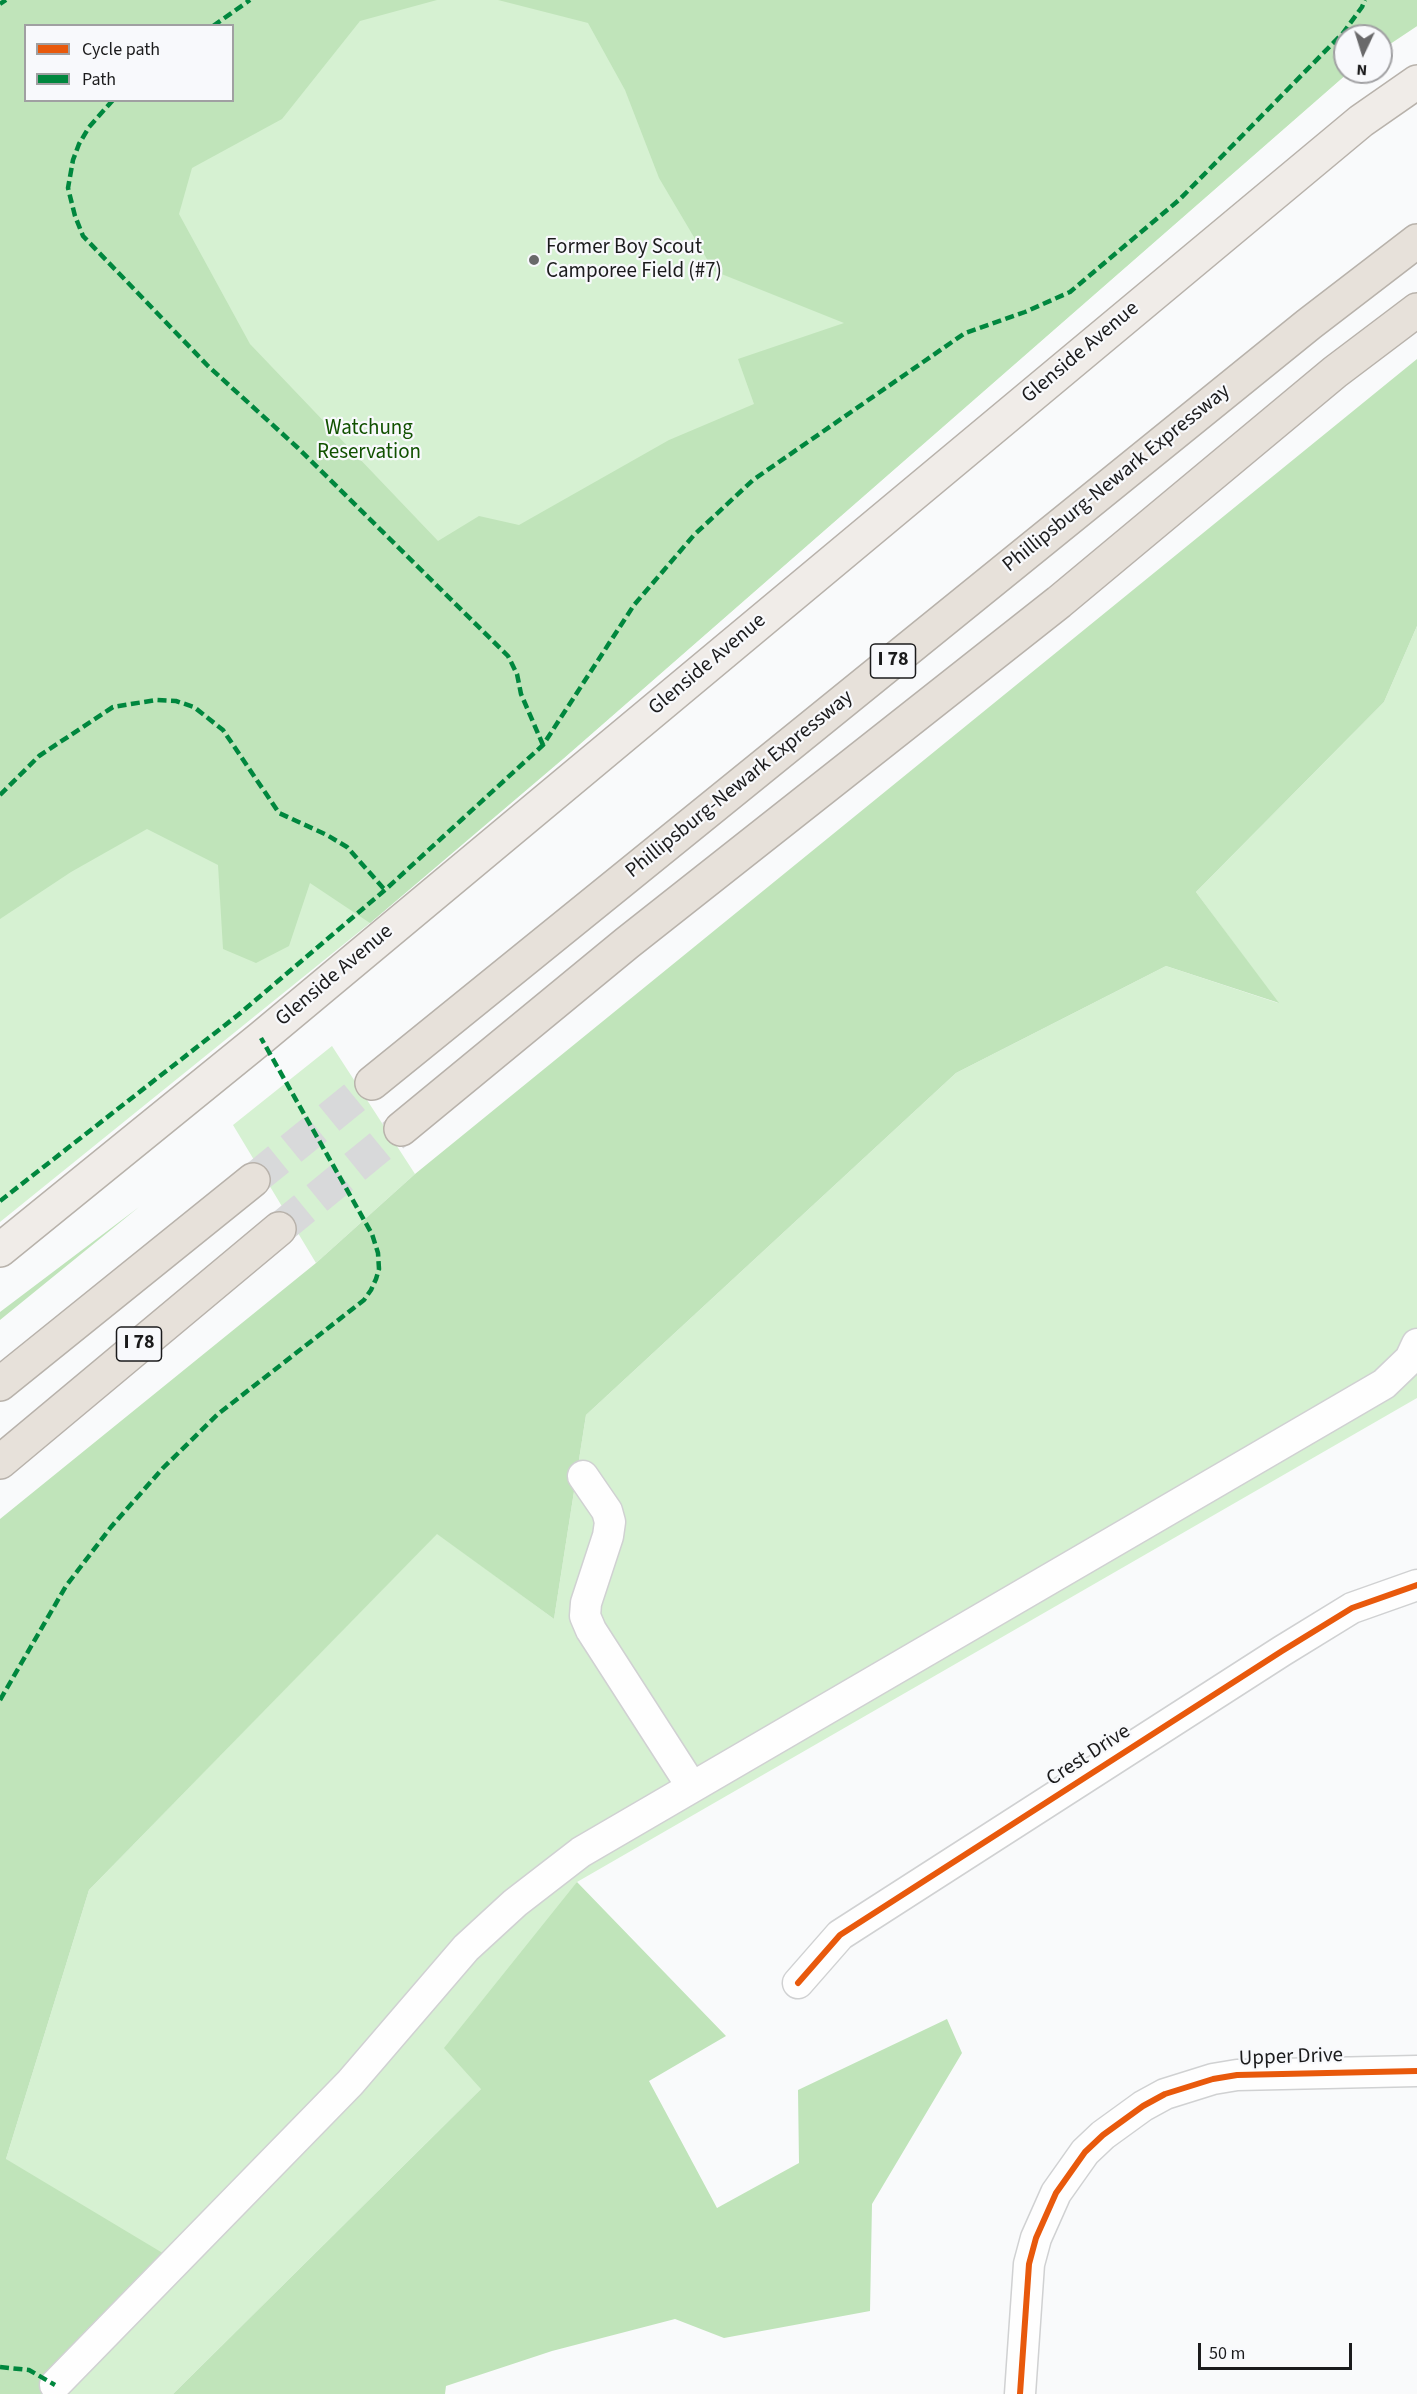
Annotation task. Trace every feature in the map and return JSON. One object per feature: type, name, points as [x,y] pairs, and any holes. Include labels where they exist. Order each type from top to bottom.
[{"type":"highway","name":"Phillipsburg-Newark Expressway","points":[[372,1083],[1309,324],[1417,241]]},
{"type":"highway","name":"I 78","points":[[401,1129],[627,943],[1059,602],[1335,372],[1417,310]]},
{"type":"highway","name":"I 78","points":[[0,1384],[253,1180]]},
{"type":"highway","name":"I 78","points":[[0,1462],[279,1229]]},
{"type":"main road","name":"Glenside Avenue","points":[[0,1250],[270,1030],[1361,121],[1417,82]]},
{"type":"street","points":[[55,2385],[351,2084],[466,1947],[515,1903],[581,1852],[1384,1384],[1410,1359],[1417,1344]]},
{"type":"street","points":[[583,1476],[607,1511],[610,1522],[608,1536],[586,1603],[585,1616],[591,1630],[692,1787]]},
{"type":"street","name":"Crest Drive","points":[[798,1983],[840,1935],[1182,1715],[1352,1608],[1417,1585]]},
{"type":"street","name":"Upper Drive","points":[[1020,2394],[1029,2264],[1036,2238],[1056,2193],[1080,2159],[1103,2135],[1136,2110],[1165,2094],[1213,2079],[1237,2075],[1417,2071]]},
{"type":"green space","name":"Watchung Reservation","points":[[0,0],[1417,0],[1417,26],[1393,42],[1393,24],[1333,24],[1333,84],[1335,84],[564,758],[370,923],[0,1222]]},
{"type":"green space","name":"Watchung Reservation","points":[[0,0],[437,0],[360,21],[282,119],[192,168],[179,214],[250,344],[438,541],[479,516],[519,525],[669,440],[754,404],[738,359],[844,323],[714,271],[659,178],[625,90],[588,23],[498,0],[1417,0],[1417,26],[1393,42],[1393,24],[1333,24],[1333,84],[1335,84],[564,758],[370,923],[310,883],[289,946],[256,963],[223,949],[218,865],[147,829],[71,872],[0,919]]},
{"type":"green space","points":[[1417,359],[1417,626],[1384,702],[1196,892],[1279,1003],[1166,966],[956,1073],[586,1415],[554,1619],[437,1534],[89,1890],[6,2159],[181,2264],[63,2394],[0,2394],[0,1519],[316,1263],[415,1174]]},
{"type":"green space","points":[[1417,626],[1417,1398],[577,1882],[481,2089],[173,2394],[63,2394],[6,2159],[89,1890],[437,1533],[554,1619],[586,1415],[956,1073],[1166,966],[1278,1003],[1196,892],[1384,702]]},
{"type":"green space","points":[[332,1046],[415,1174],[316,1263],[233,1125]]},
{"type":"green space","points":[[139,1207],[0,1320],[0,1312]]},
{"type":"green space","points":[[577,1882],[726,2036],[649,2081],[717,2208],[799,2163],[798,2090],[947,2019],[962,2053],[872,2204],[870,2311],[724,2338],[675,2319],[552,2351],[446,2386],[445,2394],[173,2394],[481,2089],[444,2048]]},
{"type":"tunnel","points":[[253,1180],[372,1083]]},
{"type":"tunnel","points":[[279,1229],[401,1129]]},
{"type":"marked path","points":[[0,4],[6,0]]},
{"type":"marked path","points":[[216,24],[250,0]]},
{"type":"marked path","points":[[0,1201],[238,1015],[385,890],[543,745],[634,605],[694,535],[753,480],[965,333],[1025,312],[1070,292],[1179,200],[1343,33],[1365,0]]},
{"type":"marked path","points":[[111,102],[89,127],[73,160],[68,188],[83,236],[208,366],[298,448],[508,656],[517,674],[521,694],[543,745]]},
{"type":"marked path","points":[[0,795],[39,756],[113,707],[156,700],[176,701],[194,707],[223,730],[279,813],[347,847],[385,890]]},
{"type":"marked path","points":[[0,1700],[66,1586],[111,1527],[163,1468],[218,1414],[364,1300],[376,1279],[379,1269],[378,1253],[372,1234],[261,1038]]},
{"type":"marked path","points":[[0,2367],[29,2370],[55,2385]]},
{"type":"cycle path","points":[[798,1983],[840,1935],[1352,1608],[1417,1585]]},
{"type":"cycle path","points":[[1020,2394],[1029,2264],[1036,2238],[1056,2193],[1085,2152],[1103,2135],[1143,2106],[1165,2094],[1213,2079],[1237,2075],[1417,2071]]},
{"type":"place","name":"Former Boy Scout Camporee Field (#7)","points":[[534,260]]}]
